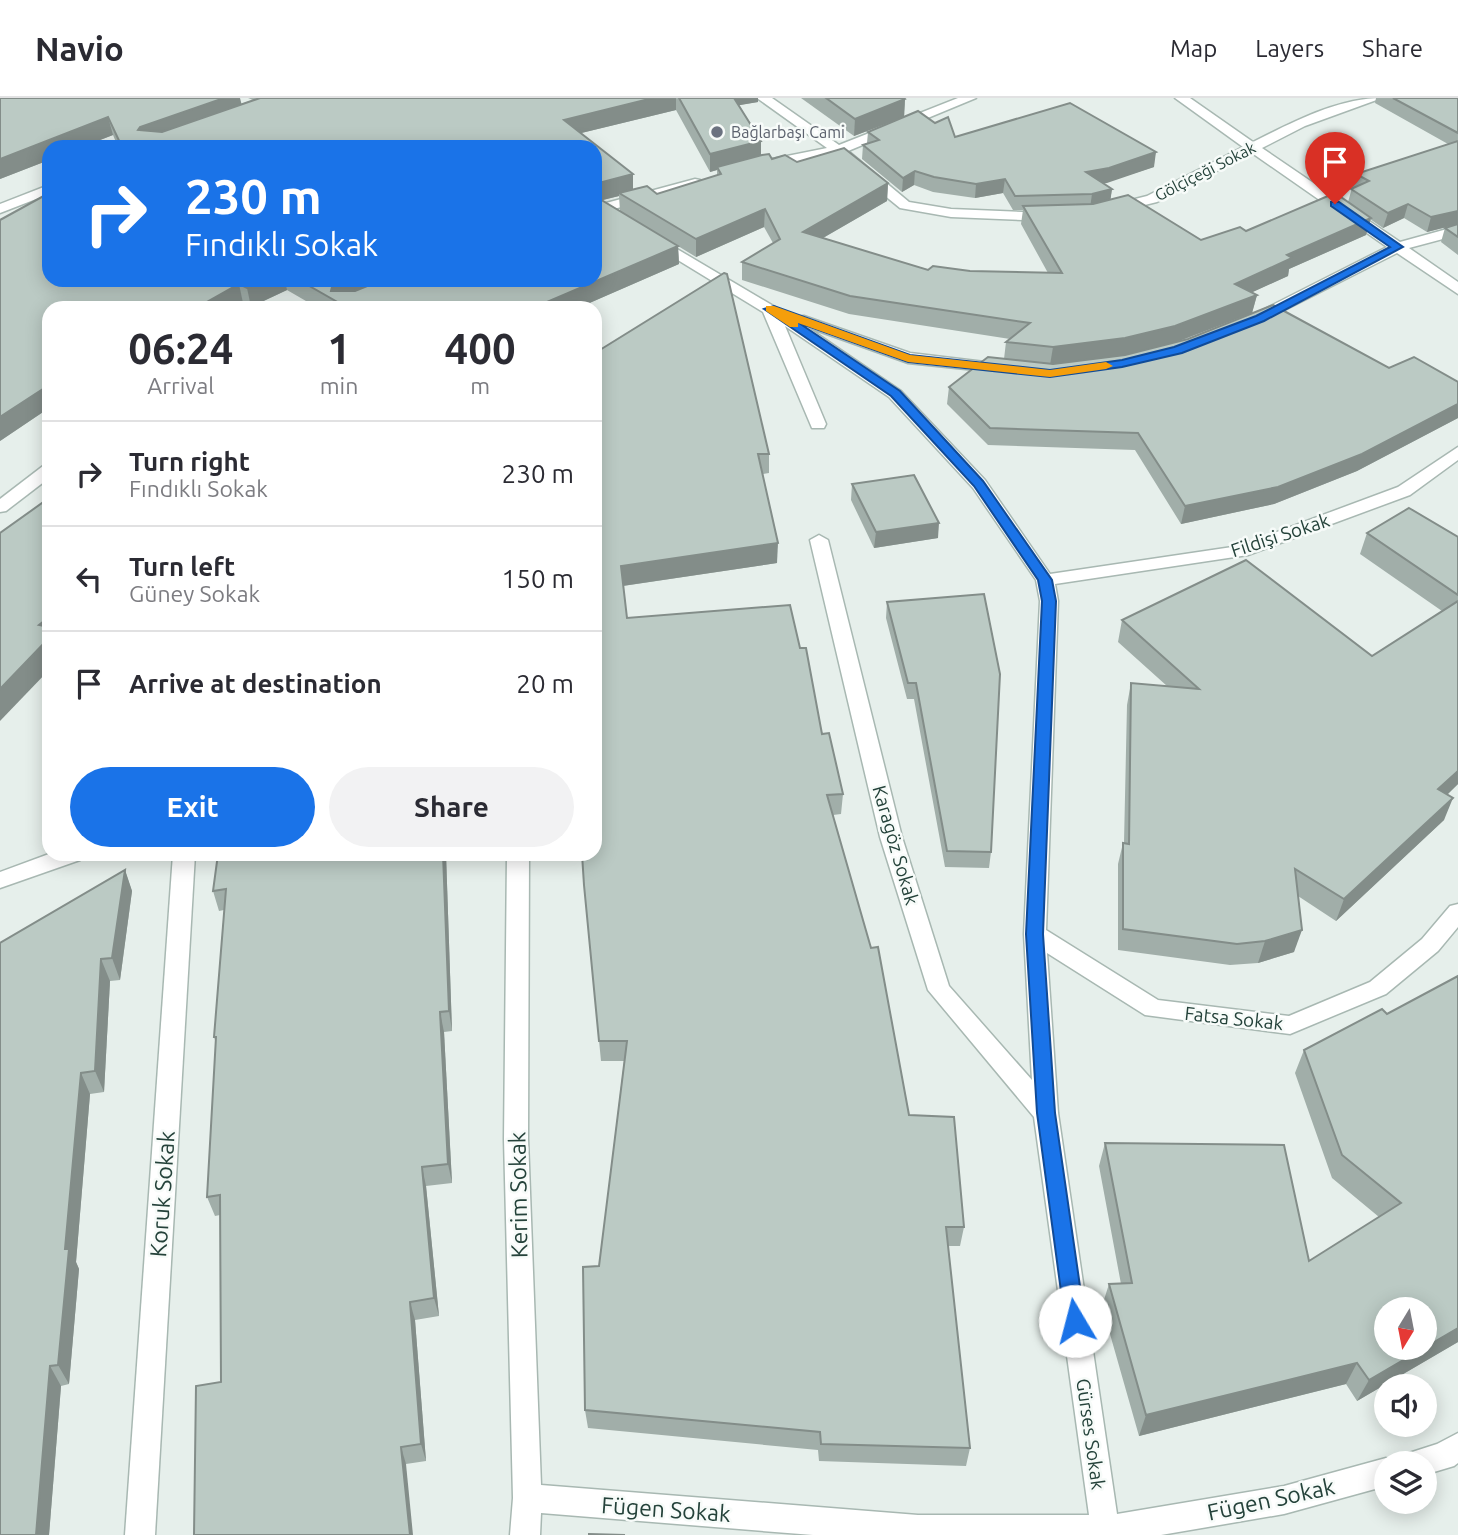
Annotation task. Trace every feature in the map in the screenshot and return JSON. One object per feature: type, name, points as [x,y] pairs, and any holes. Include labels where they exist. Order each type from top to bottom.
[{"type":"street","points":[[763,98],[838,150],[905,205],[951,213],[1028,218],[1065,216]]},
{"type":"street","points":[[759,166],[838,150],[970,98]]},
{"type":"street","points":[[1181,98],[1458,289]]},
{"type":"street","name":"Gölçiçeği Sokak","points":[[1102,212],[1152,199],[1300,123],[1376,98]]},
{"type":"street","points":[[602,208],[706,180]]},
{"type":"street","points":[[0,209],[42,192]]},
{"type":"street","name":"Gürses Sokak","points":[[602,211],[770,309],[895,394],[979,484],[1045,580],[1049,601],[1035,934],[1046,1113],[1105,1532]]},
{"type":"street","points":[[1236,327],[1260,318],[1398,247],[1458,230]]},
{"type":"street","points":[[770,309],[908,358],[1024,371]]},
{"type":"street","points":[[770,309],[818,424]]},
{"type":"street","name":"Fildişi Sokak","points":[[1045,580],[1242,551],[1404,491],[1458,452]]},
{"type":"street","points":[[0,507],[42,475]]},
{"type":"street","name":"Karagöz Sokak","points":[[819,540],[891,837],[939,990],[1046,1113]]},
{"type":"street","points":[[0,880],[53,861]]},
{"type":"street","name":"Koruk Sokak","points":[[140,1535],[184,861]]},
{"type":"street","name":"Kerim Sokak","points":[[518,861],[516,1139],[527,1499],[525,1535]]},
{"type":"street","name":"Fatsa Sokak","points":[[1035,934],[1153,1009],[1290,1025],[1378,988],[1430,946],[1458,912]]},
{"type":"street","name":"Fügen Sokak","points":[[527,1499],[918,1529],[1105,1532],[1284,1500],[1374,1475]]},
{"type":"building","points":[[0,98],[224,98],[140,127],[138,130],[162,132],[260,98],[653,98],[564,120],[590,140],[119,140],[108,117],[49,140],[42,140],[42,143],[0,159]]},
{"type":"building","points":[[679,98],[734,98],[761,141],[710,154]]},
{"type":"building","points":[[826,98],[904,98],[905,99],[855,119]]},
{"type":"building","points":[[1393,98],[1458,98],[1458,133]]},
{"type":"building","points":[[1070,103],[1156,152],[1109,168],[1086,172],[1112,189],[1092,194],[1015,196],[1005,179],[976,184],[915,171],[903,178],[863,145],[879,140],[868,132],[918,111],[935,123],[948,117],[955,137]]},
{"type":"building","points":[[1458,141],[1458,211],[1431,217],[1408,204],[1388,213],[1351,189],[1369,181],[1356,174]]},
{"type":"building","points":[[844,148],[888,183],[803,232],[928,270],[933,266],[970,271],[1062,273],[1023,206],[1093,204],[1128,195],[1201,240],[1240,227],[1246,231],[1335,193],[1371,218],[1287,255],[1292,258],[1235,284],[1257,295],[1175,326],[1125,338],[1053,347],[1006,342],[1030,323],[850,296],[742,262],[780,239],[765,209],[696,239],[619,193],[647,186],[657,194],[721,174],[717,167],[762,155],[769,154],[772,159],[785,155],[797,162]]},
{"type":"building","points":[[602,150],[633,174],[602,182]]},
{"type":"building","points":[[42,197],[42,287],[234,287],[209,301],[42,301],[42,390],[0,417],[0,220]]},
{"type":"building","points":[[602,200],[678,246],[602,278]]},
{"type":"building","points":[[1458,224],[1458,237],[1445,228]]},
{"type":"building","points":[[724,273],[727,274],[769,454],[758,454],[778,543],[621,566],[627,618],[790,605],[800,648],[806,648],[822,734],[829,733],[843,794],[827,795],[871,948],[878,947],[909,1115],[954,1117],[964,1227],[946,1227],[970,1448],[821,1444],[820,1432],[585,1410],[583,1267],[599,1266],[627,1041],[599,1041],[582,861],[602,861],[602,349]]},
{"type":"building","points":[[311,287],[332,287],[331,291],[355,291],[365,287],[582,287],[549,301],[336,301]]},
{"type":"building","points":[[1273,305],[1389,368],[1414,357],[1458,382],[1458,404],[1362,454],[1278,487],[1185,506],[1138,433],[990,428],[949,387],[988,357],[1053,364],[1125,355],[1188,339]]},
{"type":"building","points":[[914,475],[939,523],[876,532],[852,484]]},
{"type":"building","points":[[42,503],[42,623],[39,625],[42,626],[42,645],[0,689],[0,533]]},
{"type":"building","points":[[1409,508],[1458,537],[1458,595],[1367,533]]},
{"type":"building","points":[[1246,560],[1372,656],[1458,601],[1458,771],[1438,789],[1453,798],[1344,899],[1295,869],[1302,930],[1265,941],[1237,944],[1123,929],[1123,843],[1129,844],[1131,683],[1199,689],[1122,620]]},
{"type":"building","points":[[984,594],[1000,674],[991,852],[947,851],[916,683],[908,683],[887,602]]},
{"type":"building","points":[[217,861],[443,861],[449,1011],[440,1012],[448,1164],[422,1167],[434,1298],[410,1302],[421,1444],[401,1447],[410,1535],[194,1535],[196,1386],[221,1382],[220,1195],[207,1197],[214,1037],[226,889],[213,891]]},
{"type":"building","points":[[125,870],[112,958],[101,959],[95,1071],[81,1073],[65,1249],[69,1249],[58,1365],[50,1366],[36,1535],[0,1535],[0,943]]},
{"type":"building","points":[[1458,976],[1458,1328],[1437,1340],[1437,1297],[1374,1297],[1374,1360],[1403,1360],[1379,1374],[1374,1374],[1369,1380],[1357,1363],[1146,1415],[1109,1284],[1132,1283],[1105,1143],[1284,1145],[1309,1261],[1401,1203],[1342,1155],[1304,1050],[1382,1009],[1387,1014]]},
{"type":"slow traffic","points":[[794,325],[770,309],[908,358],[1050,373],[1106,366]]},
{"type":"place","name":"Bağlarbaşı Cami","points":[[717,132]]},
{"type":"route","points":[[1075,1321],[1046,1113],[1035,934],[1049,601],[1045,580],[979,484],[895,394],[770,309],[908,358],[1050,373],[1122,364],[1178,350],[1260,318],[1398,247],[1335,204]]}]
